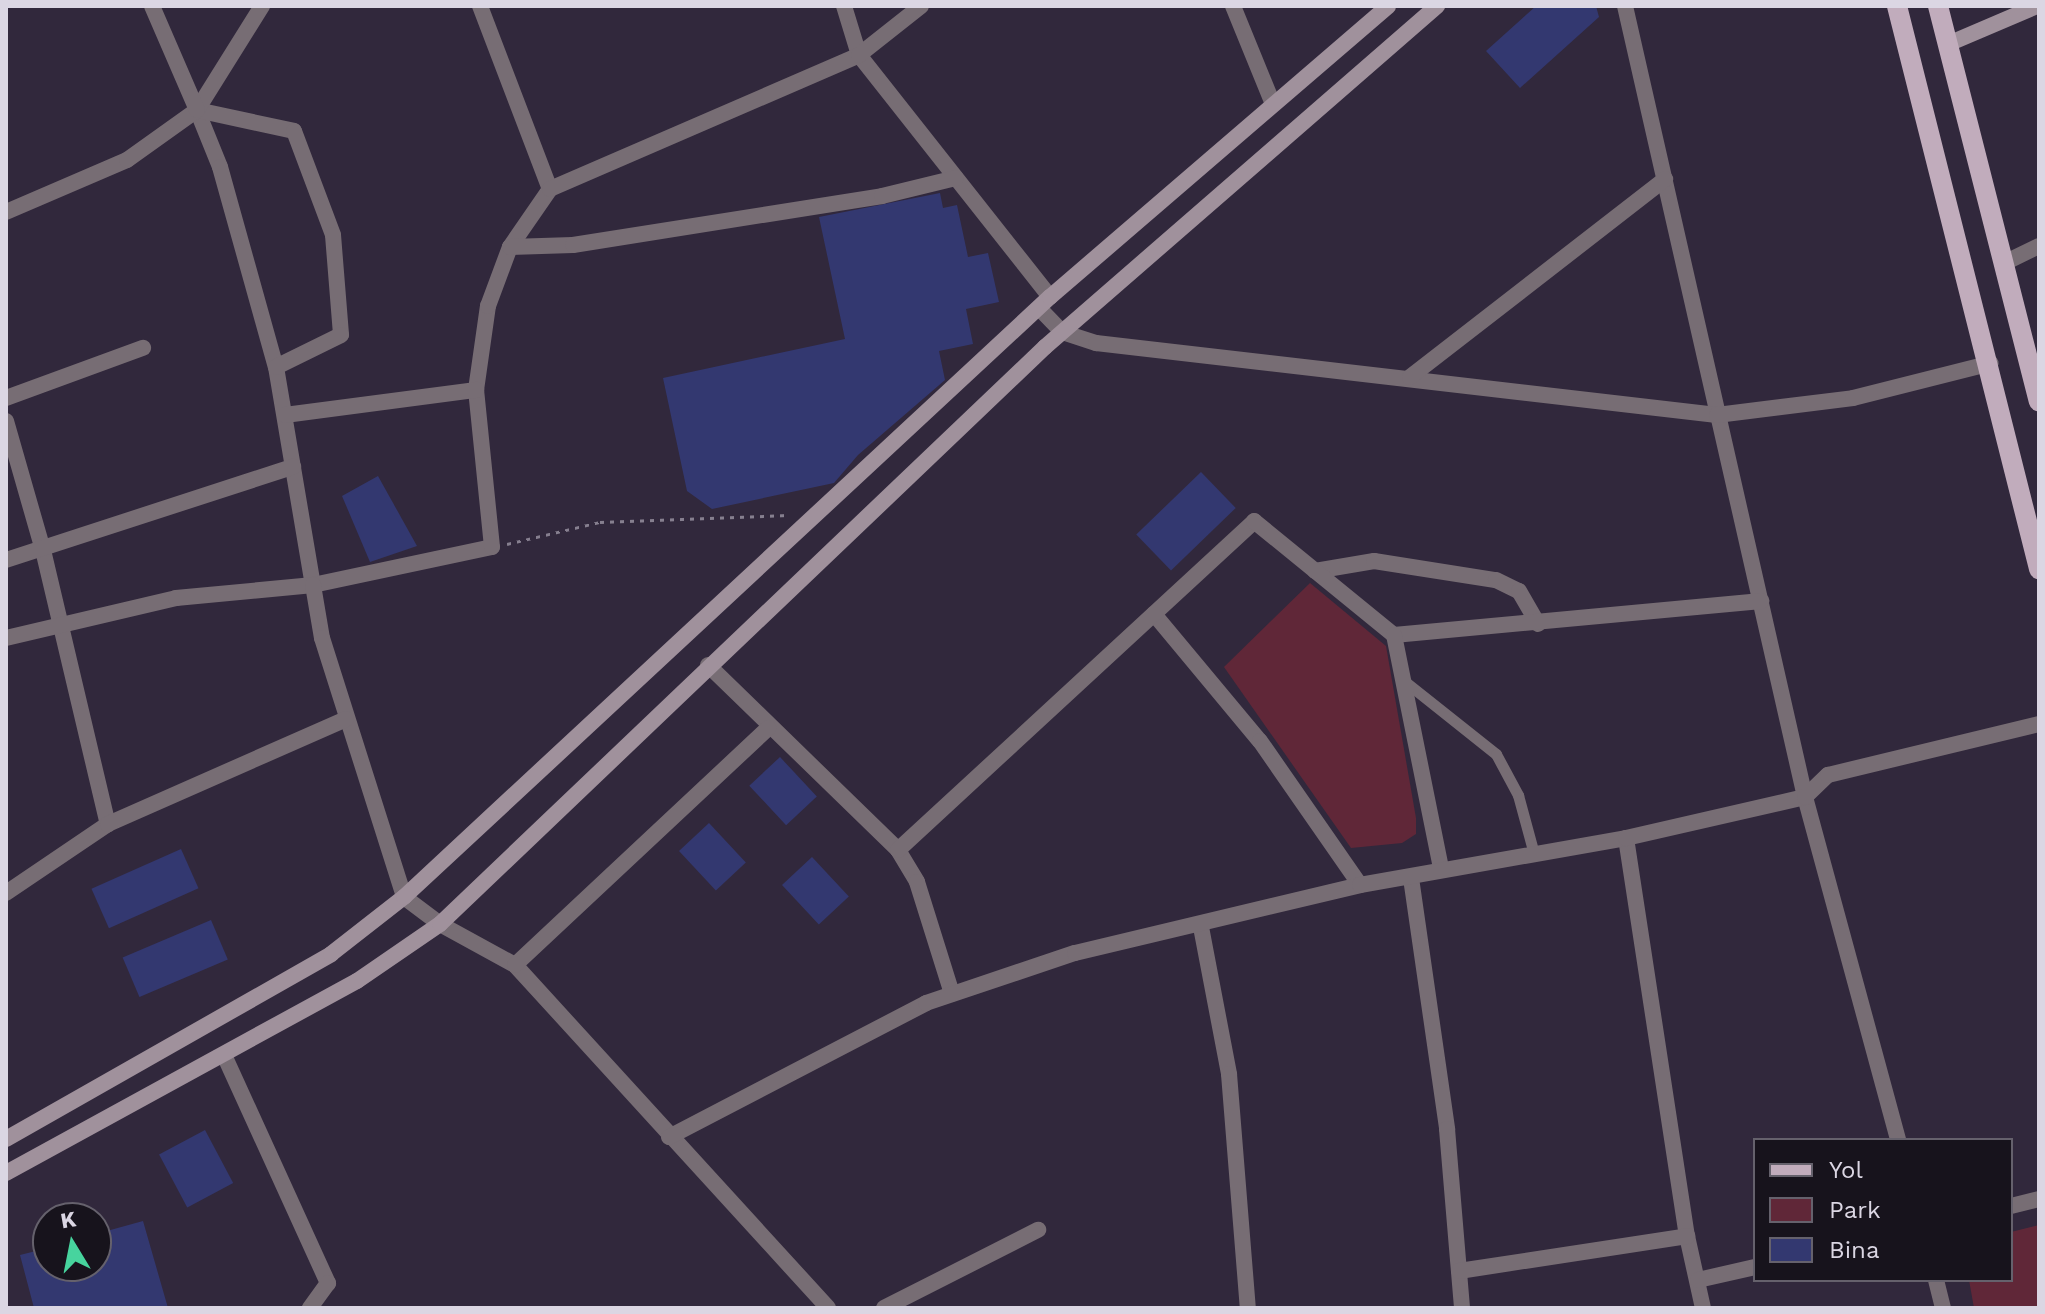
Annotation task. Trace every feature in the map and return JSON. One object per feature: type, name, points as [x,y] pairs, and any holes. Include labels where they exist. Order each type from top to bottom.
[{"type":"main road","points":[[6,1139],[331,954],[404,897],[1044,303],[1388,6]]},
{"type":"main road","points":[[6,1173],[357,981],[440,924],[708,665],[1062,332],[1437,6]]},
{"type":"main road","points":[[1897,6],[1991,363],[2039,569]]},
{"type":"main road","points":[[1938,6],[2038,389]]},
{"type":"main road","points":[[1948,44],[2037,6]]},
{"type":"street","points":[[152,6],[220,167],[276,367],[313,585],[346,719],[404,897],[440,924],[515,965],[828,1308]]},
{"type":"street","points":[[6,212],[127,160],[197,110],[262,6]]},
{"type":"street","points":[[480,6],[550,189]]},
{"type":"street","points":[[844,6],[859,55],[956,178],[1062,332],[1096,343],[1717,415],[1853,398],[1991,363]]},
{"type":"street","points":[[6,638],[176,598],[313,585],[492,547],[476,390],[488,306],[510,247],[550,189],[859,55],[921,6]]},
{"type":"street","points":[[1233,6],[1273,104]]},
{"type":"street","points":[[1625,6],[1805,797],[1897,1138]]},
{"type":"street","points":[[197,110],[294,131],[333,235],[341,335],[276,367]]},
{"type":"street","points":[[510,247],[573,245],[882,196],[956,178]]},
{"type":"street","points":[[1410,377],[1665,179]]},
{"type":"street","points":[[2004,263],[2039,246]]},
{"type":"street","points":[[6,398],[143,348]]},
{"type":"street","points":[[285,415],[476,390]]},
{"type":"street","points":[[6,421],[43,550],[108,824]]},
{"type":"street","points":[[6,560],[293,467]]},
{"type":"street","points":[[898,850],[1254,521],[1394,635],[1441,869]]},
{"type":"street","points":[[1315,571],[1374,561],[1496,580],[1519,591],[1538,624]]},
{"type":"street","points":[[1394,635],[1761,601]]},
{"type":"street","points":[[1154,614],[1260,741],[1360,885]]},
{"type":"street","points":[[708,665],[768,728],[898,850],[917,882],[952,994]]},
{"type":"street","points":[[6,893],[108,824],[346,719]]},
{"type":"street","points":[[669,1137],[952,994],[1075,953],[1201,927],[1360,885],[1626,838],[1805,797],[1828,775],[2039,724]]},
{"type":"street","points":[[515,965],[768,728]]},
{"type":"street","points":[[1626,838],[1687,1236],[1703,1308]]},
{"type":"street","points":[[1411,878],[1447,1129],[1462,1308]]},
{"type":"street","points":[[1201,927],[1229,1074],[1248,1308]]},
{"type":"street","points":[[224,1055],[328,1283],[310,1308]]},
{"type":"street","points":[[2013,1206],[2039,1199]]},
{"type":"street","points":[[884,1308],[1038,1230]]},
{"type":"street","points":[[1459,1271],[1687,1236]]},
{"type":"street","points":[[1698,1280],[1753,1267]]},
{"type":"street","points":[[1936,1282],[1943,1308]]},
{"type":"lane","points":[[1403,680],[1496,754],[1518,795],[1534,854]]},
{"type":"path","points":[[492,547],[600,522],[818,514]]},
{"type":"green space","points":[[1310,583],[1386,646],[1416,818],[1416,834],[1402,843],[1351,848],[1224,667]]},
{"type":"green space","points":[[2039,1225],[2039,1308],[1974,1308],[1969,1282],[2013,1282],[2013,1232]]},
{"type":"building","points":[[1536,6],[1596,6],[1599,17],[1520,88],[1486,51]]},
{"type":"building","points":[[940,193],[943,208],[957,205],[968,257],[988,253],[999,302],[966,309],[973,344],[939,351],[945,380],[858,455],[834,483],[712,509],[687,491],[663,378],[845,339],[819,217]]},
{"type":"building","points":[[1201,472],[1236,508],[1171,570],[1136,535]]},
{"type":"building","points":[[378,476],[417,546],[370,562],[342,496]]},
{"type":"building","points":[[780,757],[817,796],[786,825],[749,786]]},
{"type":"building","points":[[709,823],[746,862],[716,890],[679,851]]},
{"type":"building","points":[[181,849],[198,888],[109,928],[91,889]]},
{"type":"building","points":[[812,857],[849,896],[819,924],[782,885]]},
{"type":"building","points":[[211,920],[228,960],[139,997],[123,958]]},
{"type":"building","points":[[205,1130],[233,1183],[187,1207],[159,1154]]},
{"type":"building","points":[[143,1221],[168,1308],[34,1308],[20,1255],[32,1252],[32,1282],[112,1282],[112,1230]]}]
